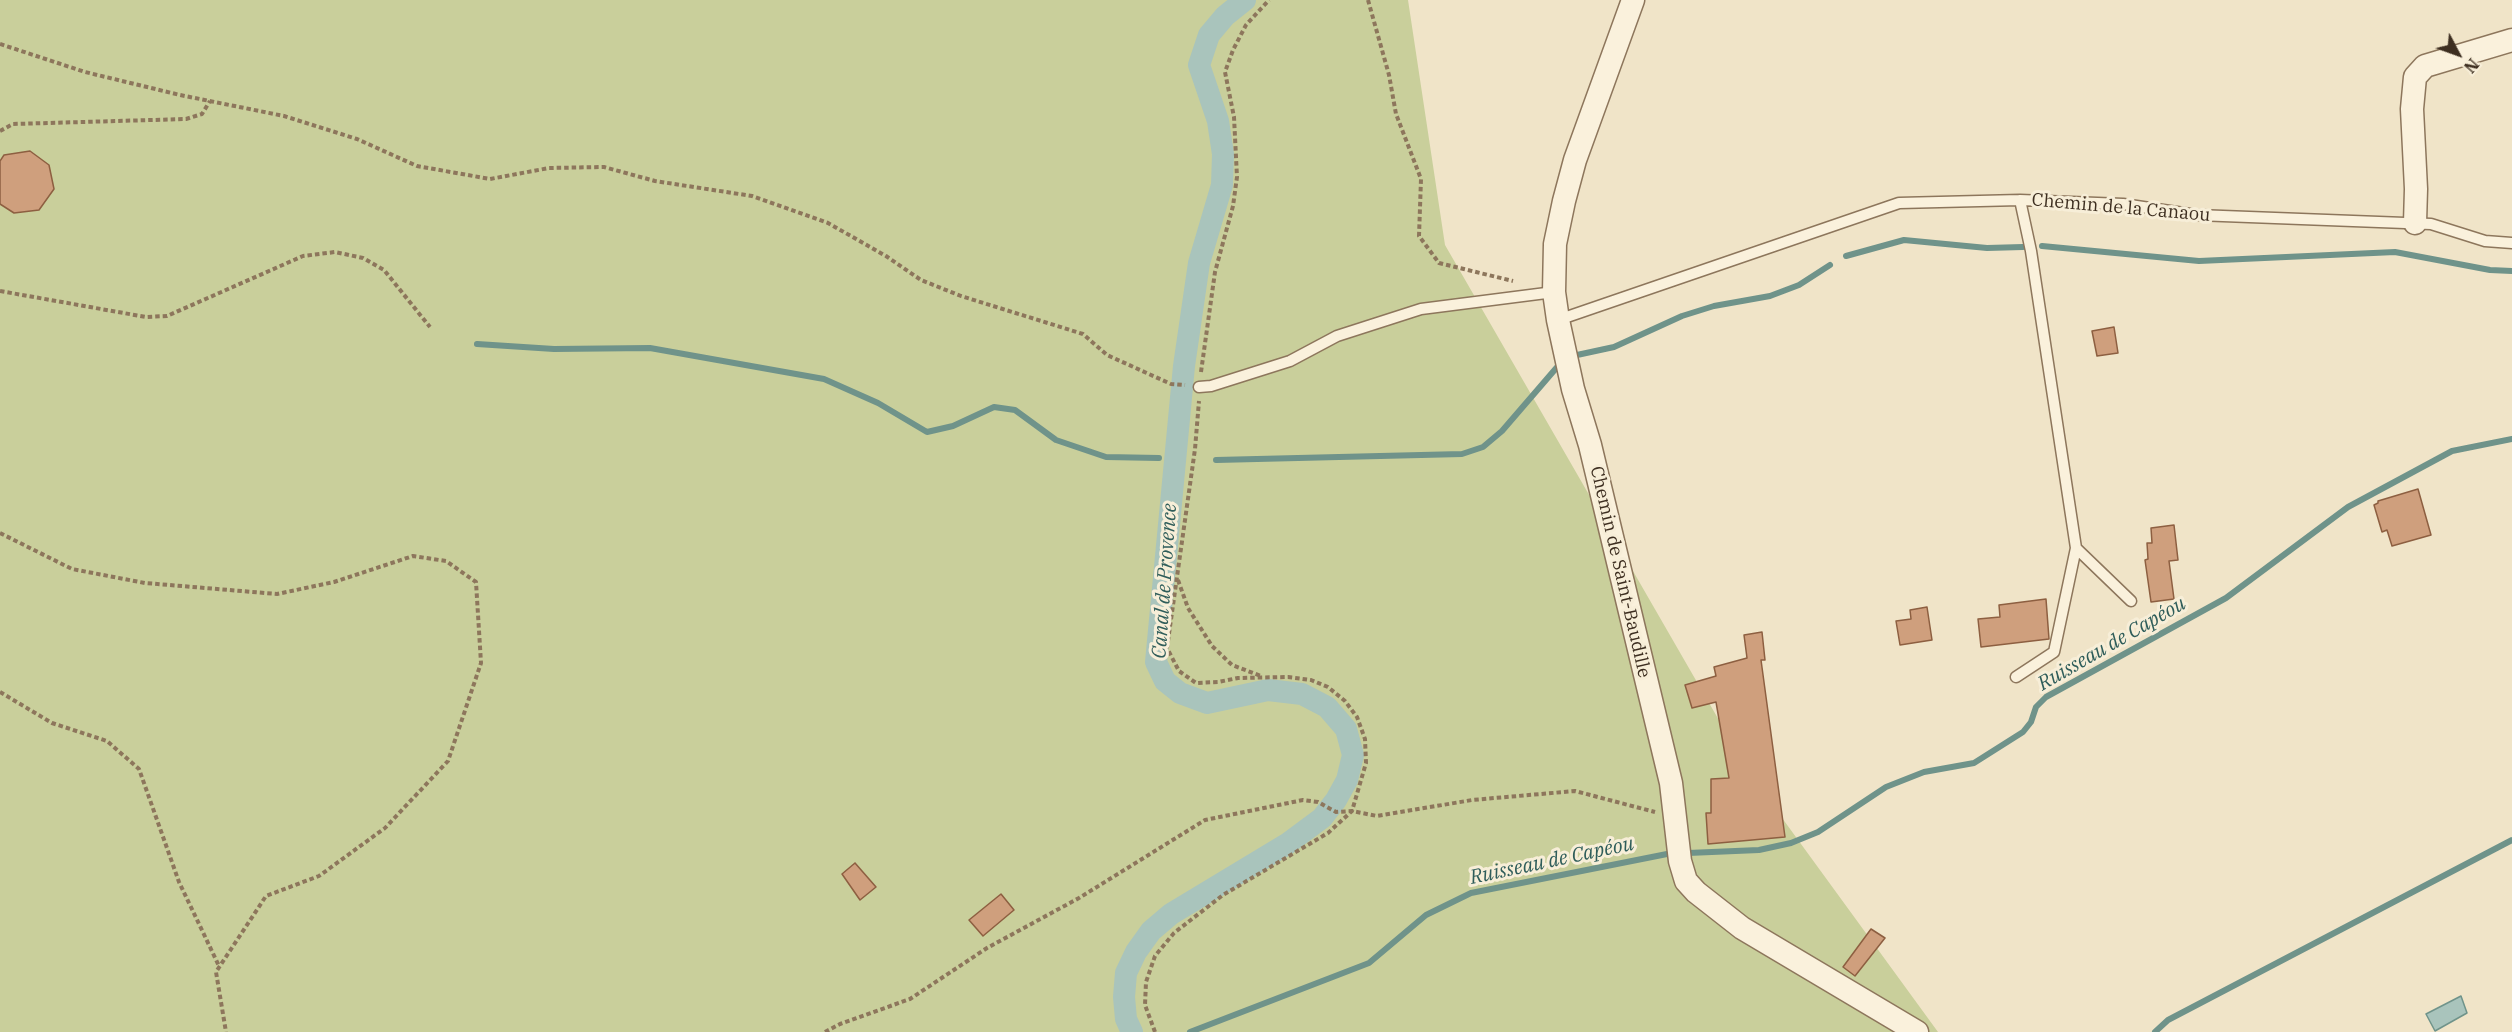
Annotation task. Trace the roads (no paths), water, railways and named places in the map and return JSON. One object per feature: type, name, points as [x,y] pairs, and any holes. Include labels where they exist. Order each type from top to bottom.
[{"type":"street","name":"Chemin de Saint-Baudille","points":[[1633,0],[1575,160],[1555,244],[1554,292],[1573,389],[1590,445],[1671,783],[1673,817],[1680,861],[1686,880],[1696,892],[1742,928],[1917,1032]]},
{"type":"street","points":[[2415,223],[2416,189],[2412,109],[2415,78],[2425,66],[2512,40]]},
{"type":"lane","points":[[2016,677],[2054,652],[2076,548],[2031,250],[2020,200]]},
{"type":"lane","name":"Chemin de la Canaou","points":[[1558,320],[1899,203],[2020,200],[2123,204],[2197,215],[2431,224],[2485,241],[2512,243]]},
{"type":"lane","points":[[1195,386],[1211,386],[1290,361],[1337,336],[1421,309],[1554,292]]},
{"type":"lane","points":[[2076,548],[2131,601]]},
{"type":"water","points":[[2461,996],[2467,1013],[2435,1031],[2426,1014]]},
{"type":"waterway","name":"Canal de Provence","points":[[1132,1032],[1126,1019],[1124,997],[1126,973],[1136,952],[1151,931],[1171,914],[1287,844],[1322,818],[1336,800],[1347,780],[1353,755],[1346,729],[1327,707],[1302,694],[1268,690],[1207,703],[1180,693],[1165,681],[1156,662],[1184,366],[1199,263],[1222,185],[1223,154],[1218,121],[1199,65],[1209,35],[1225,16],[1245,0]]},
{"type":"waterway","points":[[1846,256],[1904,240],[1987,248],[2023,247]]},
{"type":"waterway","points":[[2042,246],[2199,261],[2395,252],[2490,270],[2512,271]]},
{"type":"waterway","points":[[1577,355],[1614,347],[1682,316],[1714,306],[1770,296],[1799,285],[1830,265]]},
{"type":"waterway","points":[[477,344],[554,349],[650,348],[824,379],[878,403],[927,432],[953,426],[994,407],[1015,410],[1056,440],[1106,457],[1159,458]]},
{"type":"waterway","points":[[1216,460],[1462,454],[1483,447],[1502,431],[1558,366]]},
{"type":"waterway","name":"Ruisseau de Capéou","points":[[1688,853],[1759,850],[1791,843],[1818,832],[1886,787],[1924,772],[1974,763],[2023,732],[2031,722],[2036,707],[2046,697],[2226,598],[2348,507],[2452,451],[2512,439]]},
{"type":"waterway","points":[[2155,1032],[2168,1020],[2512,840]]},
{"type":"waterway","name":"Ruisseau de Capéou","points":[[1190,1032],[1369,963],[1426,915],[1471,893],[1667,854]]}]
